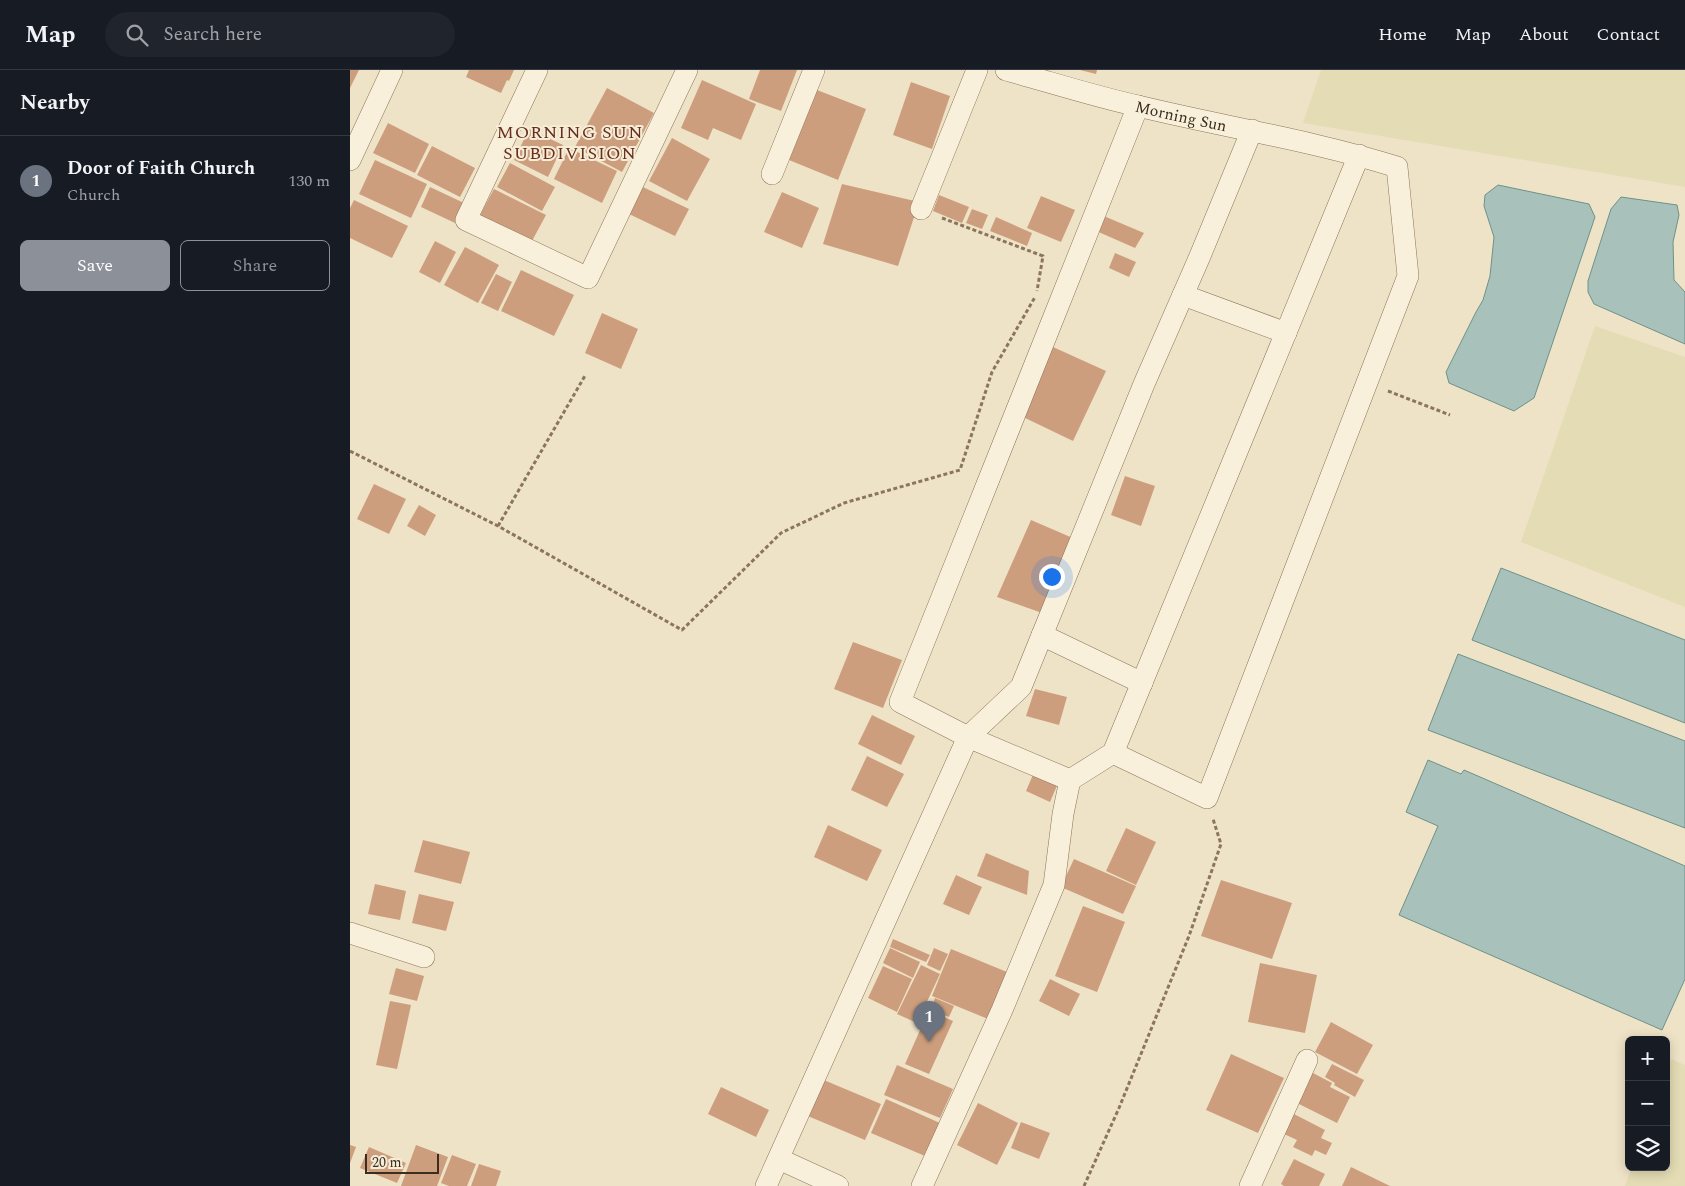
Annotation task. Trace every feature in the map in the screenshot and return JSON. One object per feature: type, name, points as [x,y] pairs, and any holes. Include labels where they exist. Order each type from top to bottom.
[{"type":"street","points":[[350,160],[392,70]]},
{"type":"street","points":[[537,70],[466,220],[588,278],[687,70]]},
{"type":"street","points":[[772,174],[814,70]]},
{"type":"street","points":[[921,209],[977,70]]},
{"type":"street","name":"Morning Sun","points":[[1006,70],[1138,106],[1359,155],[1397,167],[1408,276],[1367,383]]},
{"type":"street","points":[[1070,780],[968,737],[900,702],[1138,106]]},
{"type":"street","points":[[766,1186],[968,737],[1021,687],[1140,393],[1252,130]]},
{"type":"street","points":[[922,1186],[998,1019],[1054,885],[1058,868],[1063,814],[1070,780],[1113,753],[1359,155]]},
{"type":"street","points":[[1183,295],[1286,333]]},
{"type":"street","points":[[1113,753],[1207,798],[1367,383]]},
{"type":"street","points":[[1042,635],[1142,683]]},
{"type":"street","points":[[350,933],[424,957]]},
{"type":"street","points":[[1250,1186],[1307,1060]]},
{"type":"street","points":[[779,1159],[838,1186]]},
{"type":"path","points":[[350,451],[498,526],[682,630],[781,533],[844,503],[960,470],[992,372],[1037,294],[1044,256],[921,209]]},
{"type":"path","points":[[498,526],[586,374]]},
{"type":"path","points":[[1367,383],[1450,415]]},
{"type":"path","points":[[1084,1186],[1119,1108],[1189,936],[1220,844],[1207,798]]},
{"type":"shaded area","points":[[1321,70],[1685,70],[1685,187],[1303,123]]},
{"type":"shaded area","points":[[1595,326],[1685,357],[1685,607],[1521,542]]},
{"type":"shaded area","points":[[1671,1059],[1685,1065],[1685,1186],[1625,1186],[1631,1171],[1670,1171]]},
{"type":"water","points":[[1498,185],[1589,204],[1595,217],[1534,398],[1514,411],[1449,383],[1446,372],[1483,300],[1490,276],[1494,237],[1484,206],[1485,195]]},
{"type":"water","points":[[1621,197],[1677,205],[1679,215],[1673,242],[1674,280],[1685,292],[1685,344],[1594,304],[1588,292],[1588,281],[1611,209]]},
{"type":"water","points":[[1501,568],[1685,640],[1685,723],[1472,640]]},
{"type":"water","points":[[1458,654],[1685,741],[1685,828],[1428,730]]},
{"type":"water","points":[[1428,760],[1461,774],[1464,770],[1685,866],[1685,979],[1662,1030],[1399,915],[1438,826],[1406,812]]},
{"type":"building","points":[[350,70],[359,70],[350,88]]},
{"type":"building","points":[[469,70],[514,70],[501,93],[466,77]]},
{"type":"building","points":[[760,70],[797,70],[781,111],[749,99]]},
{"type":"building","points":[[1080,70],[1097,70],[1096,74]]},
{"type":"building","points":[[702,80],[756,104],[741,140],[713,128],[708,140],[681,128]]},
{"type":"building","points":[[911,82],[950,96],[932,149],[893,135]]},
{"type":"building","points":[[607,88],[654,113],[622,172],[575,147]]},
{"type":"building","points":[[817,90],[866,109],[838,180],[789,160]]},
{"type":"building","points":[[388,123],[429,144],[415,173],[373,153]]},
{"type":"building","points":[[529,129],[563,145],[548,177],[514,160]]},
{"type":"building","points":[[672,138],[710,159],[687,201],[649,181]]},
{"type":"building","points":[[432,146],[475,168],[460,197],[417,175]]},
{"type":"building","points":[[569,148],[617,171],[602,203],[554,179]]},
{"type":"building","points":[[375,160],[427,184],[411,218],[359,194]]},
{"type":"building","points":[[510,163],[555,187],[542,211],[497,187]]},
{"type":"building","points":[[842,184],[919,202],[898,266],[823,244]]},
{"type":"building","points":[[430,187],[464,203],[455,223],[421,207]]},
{"type":"building","points":[[643,187],[689,209],[675,236],[629,214]]},
{"type":"building","points":[[494,189],[546,215],[532,241],[480,215]]},
{"type":"building","points":[[782,192],[819,208],[802,248],[764,232]]},
{"type":"building","points":[[939,195],[969,207],[962,223],[933,211]]},
{"type":"building","points":[[1041,196],[1075,210],[1061,242],[1027,228]]},
{"type":"building","points":[[354,200],[408,226],[392,258],[350,238],[350,208]]},
{"type":"building","points":[[972,209],[988,215],[982,229],[966,223]]},
{"type":"building","points":[[1099,214],[1144,233],[1135,248],[1094,230]]},
{"type":"building","points":[[996,217],[1032,233],[1027,246],[990,231]]},
{"type":"building","points":[[435,241],[456,252],[440,283],[419,272]]},
{"type":"building","points":[[465,247],[499,265],[478,303],[444,285]]},
{"type":"building","points":[[1115,253],[1136,262],[1129,277],[1109,268]]},
{"type":"building","points":[[521,270],[574,295],[554,336],[501,311]]},
{"type":"building","points":[[496,274],[512,282],[498,311],[481,303]]},
{"type":"building","points":[[602,313],[638,329],[621,369],[585,353]]},
{"type":"building","points":[[1053,347],[1106,371],[1073,441],[1021,416]]},
{"type":"building","points":[[1125,476],[1155,486],[1141,526],[1111,515]]},
{"type":"building","points":[[374,484],[406,499],[389,534],[357,519]]},
{"type":"building","points":[[419,505],[436,515],[425,536],[407,526]]},
{"type":"building","points":[[1031,520],[1075,539],[1045,614],[997,597]]},
{"type":"building","points":[[853,642],[902,660],[883,708],[834,689]]},
{"type":"building","points":[[1035,689],[1067,697],[1059,725],[1026,716]]},
{"type":"building","points":[[872,715],[915,736],[901,765],[858,744]]},
{"type":"building","points":[[867,756],[904,774],[887,807],[851,790]]},
{"type":"building","points":[[1035,770],[1059,781],[1050,802],[1026,791]]},
{"type":"building","points":[[828,825],[882,850],[867,881],[814,857]]},
{"type":"building","points":[[1126,828],[1156,842],[1136,885],[1106,871]]},
{"type":"building","points":[[423,840],[470,852],[461,884],[414,872]]},
{"type":"building","points":[[986,853],[1029,871],[1027,895],[977,876]]},
{"type":"building","points":[[1074,859],[1136,886],[1123,914],[1061,887]]},
{"type":"building","points":[[956,875],[982,887],[969,915],[943,904]]},
{"type":"building","points":[[1221,880],[1292,903],[1272,959],[1201,936]]},
{"type":"building","points":[[375,884],[406,891],[400,920],[368,914]]},
{"type":"building","points":[[419,894],[454,902],[446,931],[412,923]]},
{"type":"building","points":[[1083,906],[1125,922],[1097,992],[1055,976]]},
{"type":"building","points":[[893,939],[930,955],[926,962],[890,947]]},
{"type":"building","points":[[890,948],[920,962],[913,978],[883,963]]},
{"type":"building","points":[[934,948],[948,954],[940,971],[927,965]]},
{"type":"building","points":[[951,949],[1007,972],[988,1019],[932,996]]},
{"type":"building","points":[[1260,963],[1317,975],[1305,1033],[1248,1022]]},
{"type":"building","points":[[921,965],[940,974],[917,1023],[897,1014]]},
{"type":"building","points":[[883,966],[912,979],[897,1012],[868,998]]},
{"type":"building","points":[[396,968],[424,976],[417,1001],[389,994]]},
{"type":"building","points":[[1050,979],[1080,994],[1069,1016],[1039,1001]]},
{"type":"building","points":[[935,998],[954,1006],[949,1017],[931,1010]]},
{"type":"building","points":[[390,1001],[411,1005],[397,1069],[376,1065]]},
{"type":"building","points":[[929,1010],[953,1021],[929,1074],[905,1064]]},
{"type":"building","points":[[1331,1022],[1373,1045],[1357,1074],[1315,1052]]},
{"type":"building","points":[[1231,1054],[1284,1078],[1258,1133],[1206,1110]]},
{"type":"building","points":[[1332,1064],[1364,1080],[1355,1097],[1334,1085],[1335,1083],[1325,1077]]},
{"type":"building","points":[[897,1065],[953,1089],[940,1118],[884,1095]]},
{"type":"building","points":[[1311,1072],[1332,1083],[1330,1087],[1350,1097],[1337,1123],[1295,1102]]},
{"type":"building","points":[[819,1078],[881,1104],[865,1140],[803,1114]]},
{"type":"building","points":[[721,1087],[769,1110],[756,1137],[708,1114]]},
{"type":"building","points":[[886,1099],[940,1123],[925,1156],[871,1133]]},
{"type":"building","points":[[978,1103],[1018,1123],[997,1165],[957,1145]]},
{"type":"building","points":[[1294,1114],[1325,1130],[1321,1138],[1332,1143],[1326,1155],[1315,1150],[1312,1156],[1293,1147],[1297,1140],[1284,1134]]},
{"type":"building","points":[[1021,1122],[1050,1133],[1039,1159],[1011,1148]]},
{"type":"building","points":[[350,1145],[356,1147],[350,1163]]},
{"type":"building","points":[[416,1145],[448,1157],[437,1186],[401,1186]]},
{"type":"building","points":[[369,1147],[406,1163],[397,1183],[360,1168]]},
{"type":"building","points":[[452,1155],[476,1164],[467,1186],[449,1186],[441,1183]]},
{"type":"building","points":[[1294,1159],[1325,1174],[1319,1186],[1284,1186],[1281,1184]]},
{"type":"building","points":[[479,1164],[501,1171],[496,1186],[471,1186]]},
{"type":"building","points":[[1351,1167],[1390,1186],[1342,1186]]},
{"type":"place","name":"Door of Faith Church","points":[[929,1042]]},
{"type":"district","name":"MORNING SUN SUBDIVISION","points":[[570,142]]}]
